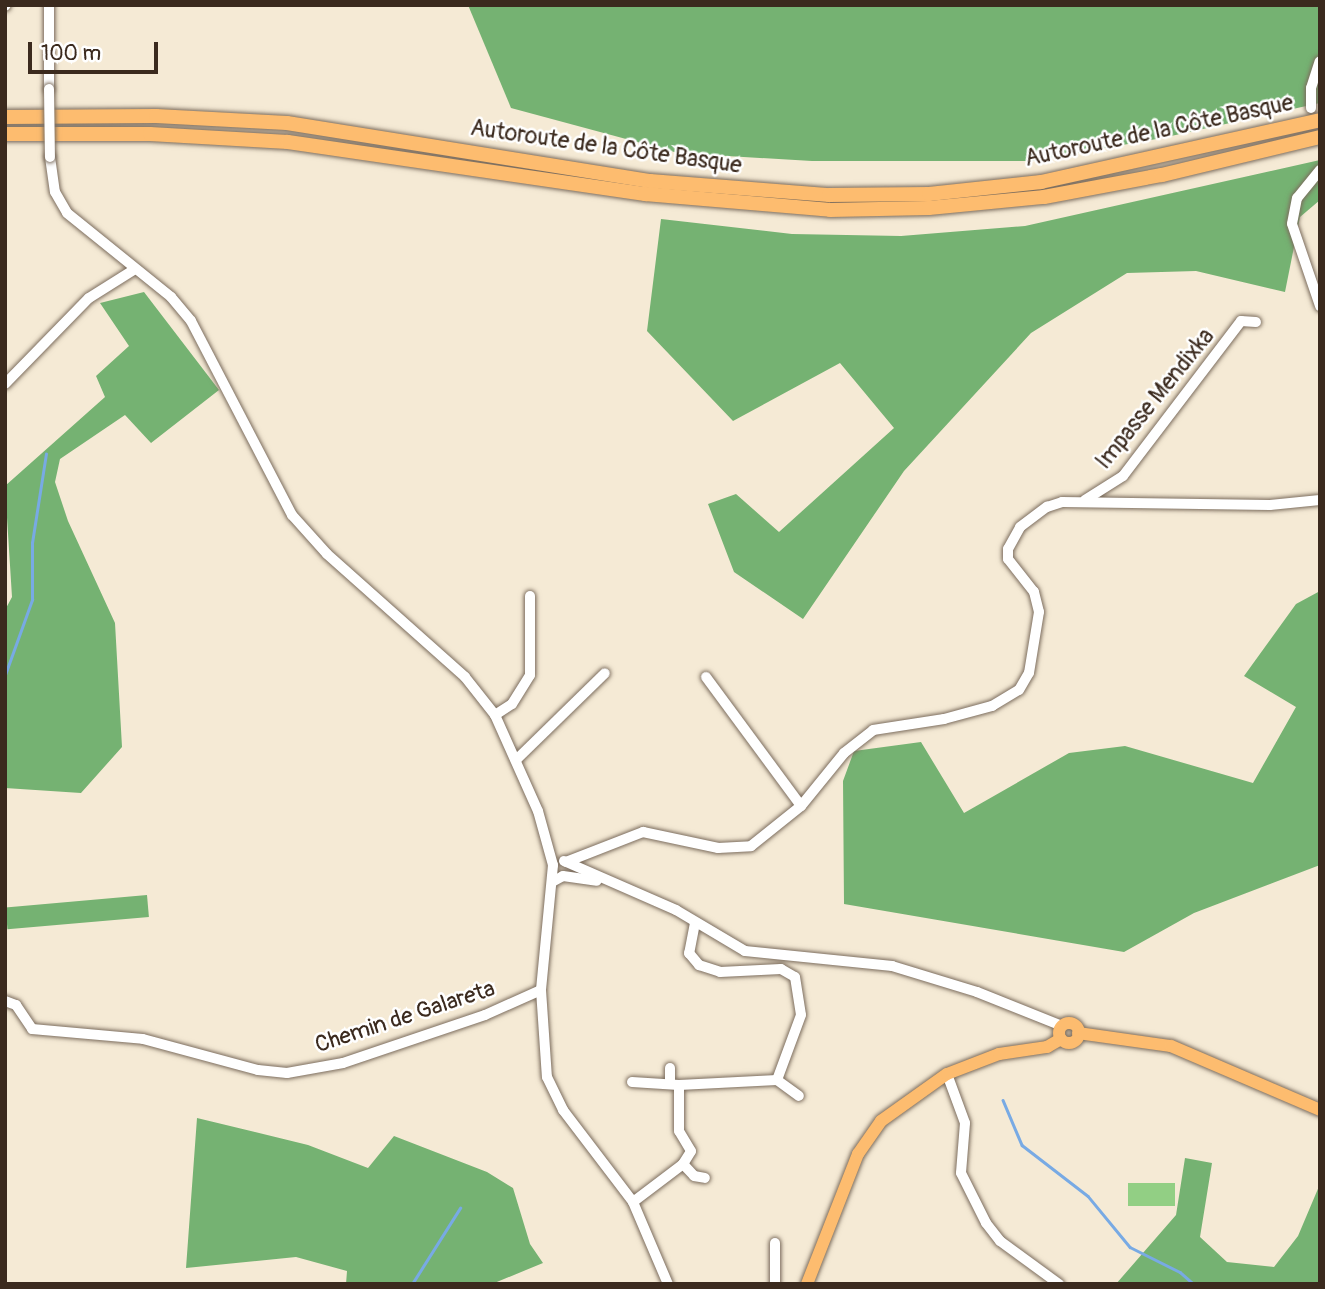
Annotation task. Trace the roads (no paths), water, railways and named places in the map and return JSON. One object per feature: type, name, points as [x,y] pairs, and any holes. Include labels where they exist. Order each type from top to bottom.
[{"type":"highway","name":"Autoroute de la Côte Basque","points":[[5,117],[156,116],[287,124],[650,181],[829,195],[929,194],[1041,181],[1316,114]]},
{"type":"highway","name":"Autoroute de la Côte Basque","points":[[5,134],[150,134],[288,142],[645,194],[830,210],[929,208],[1044,197],[1162,175],[1320,136]]},
{"type":"main road","points":[[807,1284],[872,1131],[898,1107],[947,1074],[999,1054],[1047,1047],[1061,1032],[1072,1042],[1078,1033],[1171,1046],[1320,1110]]},
{"type":"street","points":[[49,5],[50,158],[55,192],[67,213],[171,297],[202,337],[292,515],[327,554],[465,677],[495,715],[516,760],[551,854],[554,881],[541,990],[544,1059],[554,1094],[633,1202],[668,1284]]},
{"type":"street","points":[[1316,114],[1311,88],[1320,61]]},
{"type":"street","points":[[1320,170],[1297,198],[1292,224],[1320,306]]},
{"type":"street","points":[[5,384],[89,298],[135,269]]},
{"type":"street","name":"Impasse Mendixka","points":[[1081,502],[1101,494],[1123,477],[1241,321],[1256,322]]},
{"type":"street","points":[[567,877],[573,865],[591,849],[643,832],[718,848],[751,846],[802,806],[844,753],[873,730],[944,719],[992,706],[1019,690],[1029,673],[1039,612],[1034,592],[1008,559],[1011,539],[1047,507],[1081,502],[1270,505],[1320,500]]},
{"type":"street","points":[[495,715],[512,704],[530,675],[530,596]]},
{"type":"street","points":[[516,760],[605,673]]},
{"type":"street","points":[[706,677],[802,806]]},
{"type":"street","points":[[551,854],[695,922],[745,951],[892,966],[989,996],[1061,1032]]},
{"type":"street","points":[[554,881],[567,877],[608,882]]},
{"type":"street","points":[[695,922],[689,953],[699,965],[720,972],[781,969],[795,977],[801,1015],[777,1080]]},
{"type":"street","name":"Chemin de Galareta","points":[[5,1001],[16,1004],[32,1029],[143,1039],[258,1070],[287,1073],[342,1063],[485,1015],[541,990]]},
{"type":"street","points":[[633,1202],[683,1164],[691,1151],[679,1131],[670,1068]]},
{"type":"street","points":[[947,1074],[965,1123],[961,1173],[986,1223],[1000,1241],[1059,1284]]},
{"type":"street","points":[[632,1082],[777,1080],[799,1096]]},
{"type":"street","points":[[683,1164],[694,1176],[705,1178]]},
{"type":"street","points":[[775,1244],[775,1284]]},
{"type":"waterway","points":[[5,675],[32,600],[32,543],[46,454]]},
{"type":"waterway","points":[[1003,1100],[1022,1145],[1088,1196],[1130,1247],[1180,1272],[1194,1284]]},
{"type":"waterway","points":[[412,1284],[460,1208]]}]
